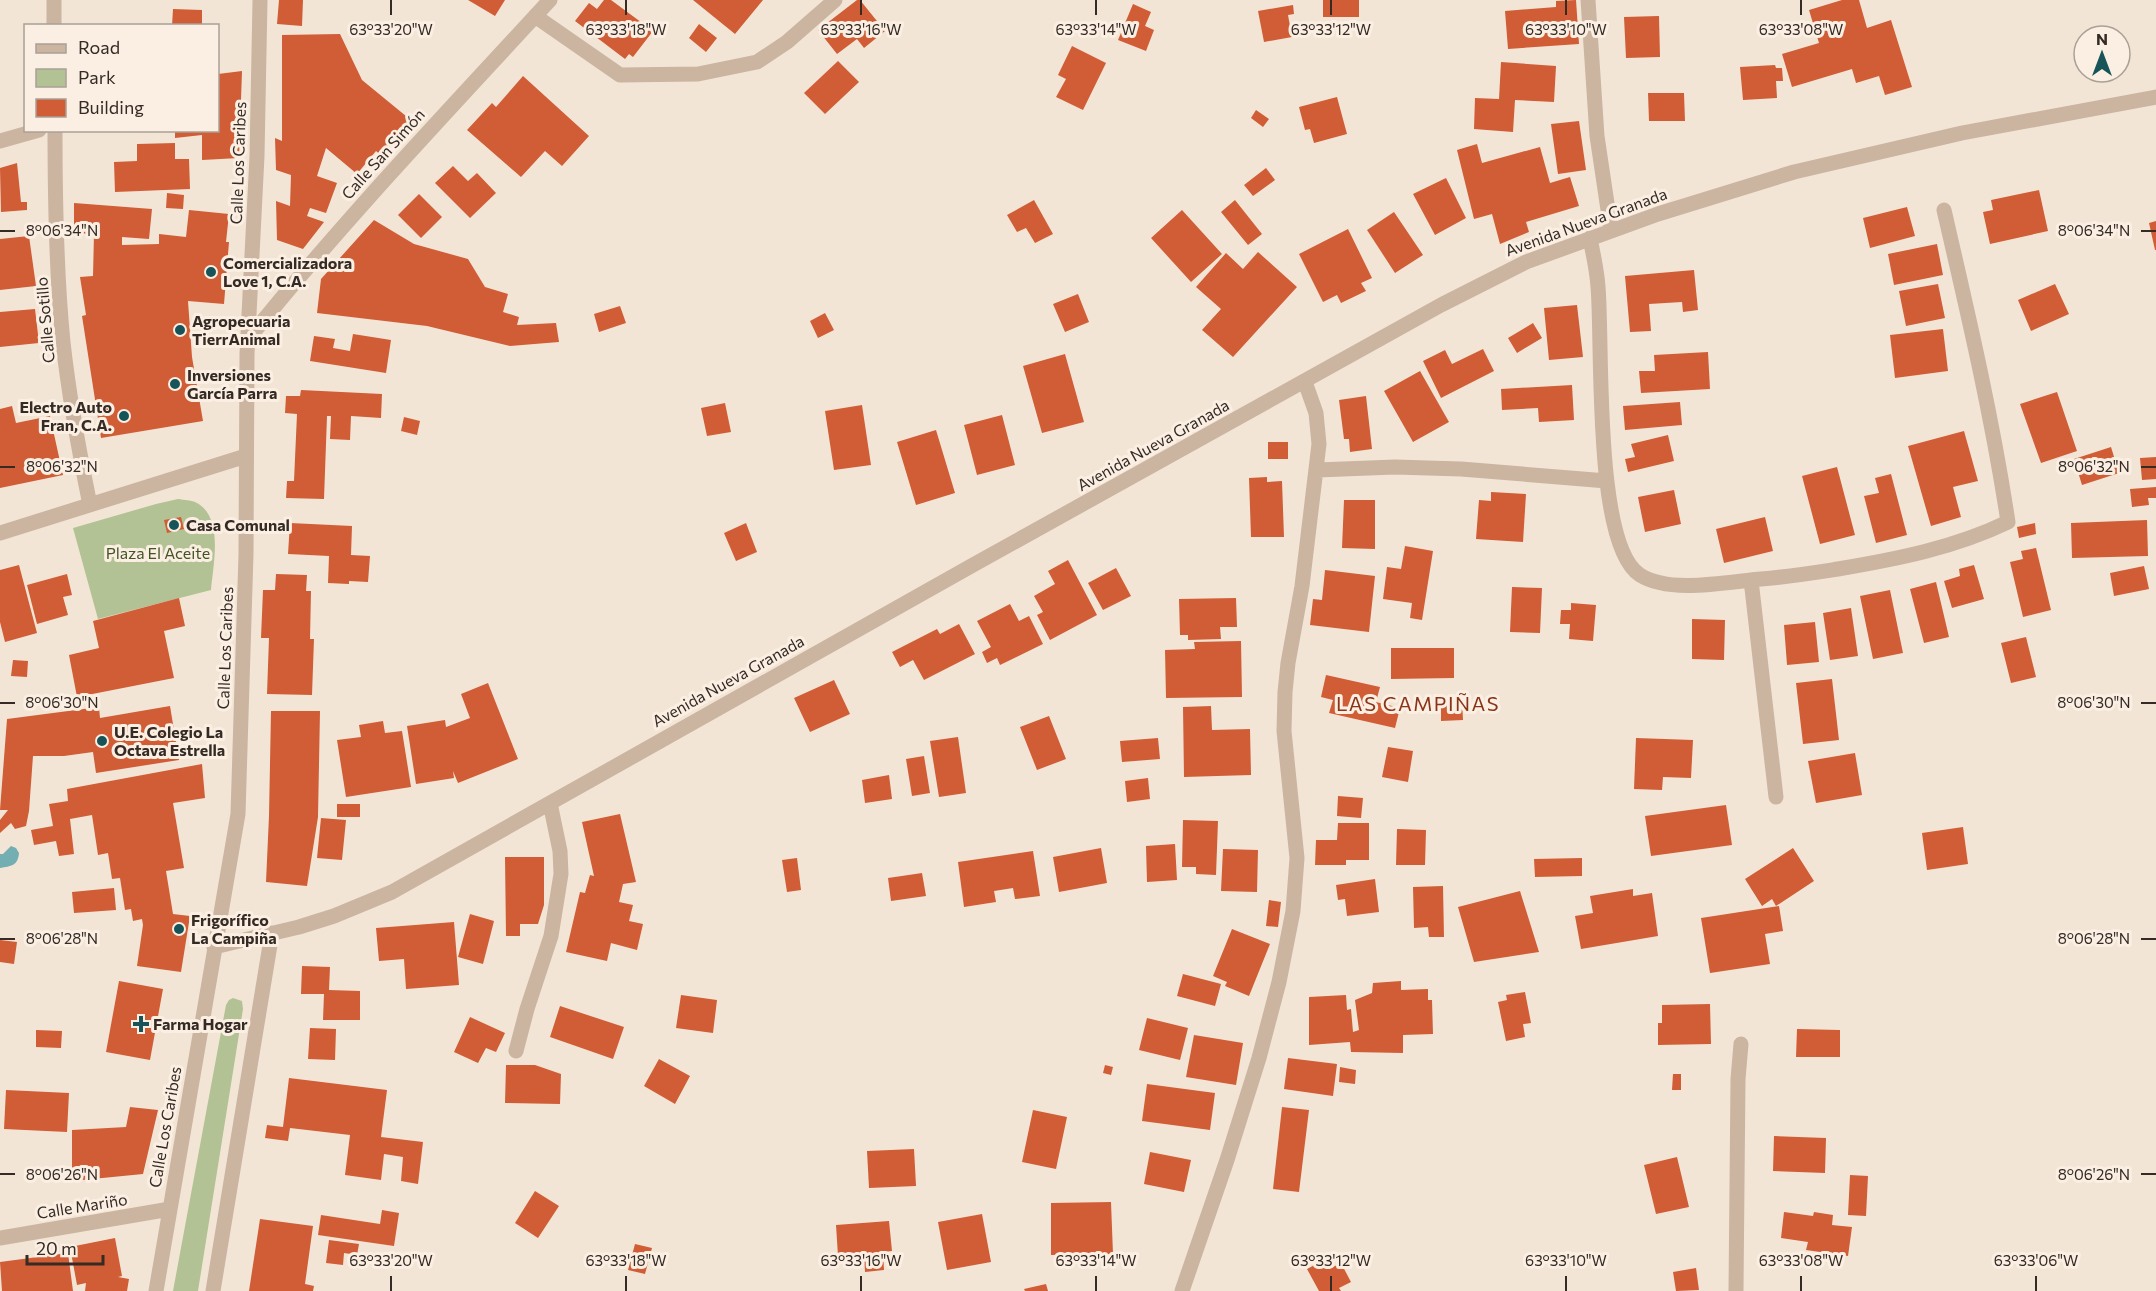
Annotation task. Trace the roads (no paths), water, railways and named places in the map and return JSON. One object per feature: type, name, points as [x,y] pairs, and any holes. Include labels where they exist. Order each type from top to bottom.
[{"type":"street","points":[[54,0],[54,24]]},
{"type":"street","name":"Calle Los Caribes","points":[[156,1291],[238,814],[246,554],[249,338],[256,179],[260,0]]},
{"type":"street","name":"Calle San Simón","points":[[249,338],[306,266],[550,0]]},
{"type":"street","points":[[536,16],[620,75],[698,74],[757,63],[787,42],[835,0]]},
{"type":"street","points":[[1588,0],[1595,116],[1611,230]]},
{"type":"street","name":"Avenida Nueva Granada","points":[[214,946],[334,916],[392,892],[952,576],[1492,278],[1526,262],[1658,214],[1804,169],[1962,133],[2156,97]]},
{"type":"street","points":[[0,141],[32,132]]},
{"type":"street","name":"Calle Sotillo","points":[[55,132],[55,193],[63,341],[76,439],[90,505]]},
{"type":"street","points":[[1590,238],[1598,287],[1607,481],[1613,521],[1620,546],[1630,565],[1639,574],[1672,585],[1778,578],[1899,559],[1957,544],[2008,522],[1998,451],[1984,380],[1944,210]]},
{"type":"street","points":[[1182,1291],[1259,1058],[1290,930],[1297,881],[1297,858],[1284,731],[1288,663],[1302,586],[1317,470],[1318,427],[1316,413],[1305,382]]},
{"type":"street","points":[[0,533],[246,456]]},
{"type":"street","points":[[1317,470],[1395,467],[1607,481]]},
{"type":"street","points":[[1751,580],[1776,797]]},
{"type":"street","points":[[516,1051],[526,1009],[551,936],[561,874],[560,851],[550,803]]},
{"type":"street","points":[[213,1291],[272,933]]},
{"type":"street","points":[[1736,1291],[1738,1078],[1741,1044]]},
{"type":"street","name":"Calle Mariño","points":[[0,1238],[170,1209]]},
{"type":"water","points":[[11,846],[19,853],[17,861],[11,866],[0,868],[0,854]]},
{"type":"place","name":"Comercializadora Love 1, C.A.","points":[[211,272]]},
{"type":"place","name":"Agropecuaria TierrAnimal","points":[[180,330]]},
{"type":"place","name":"Inversiones García Parra","points":[[175,384]]},
{"type":"place","name":"Electro Auto Fran, C.A.","points":[[124,416]]},
{"type":"place","name":"Casa Comunal","points":[[174,525]]},
{"type":"place","name":"U.E. Colegio La Octava Estrella","points":[[102,741]]},
{"type":"place","name":"Frigorífico La Campiña","points":[[179,929]]},
{"type":"place","name":"Farma Hogar","points":[[141,1024]]},
{"type":"district","name":"LAS CAMPIÑAS","points":[[1418,704]]},
{"type":"park label","name":"Plaza El Aceite","points":[[158,553]]}]
